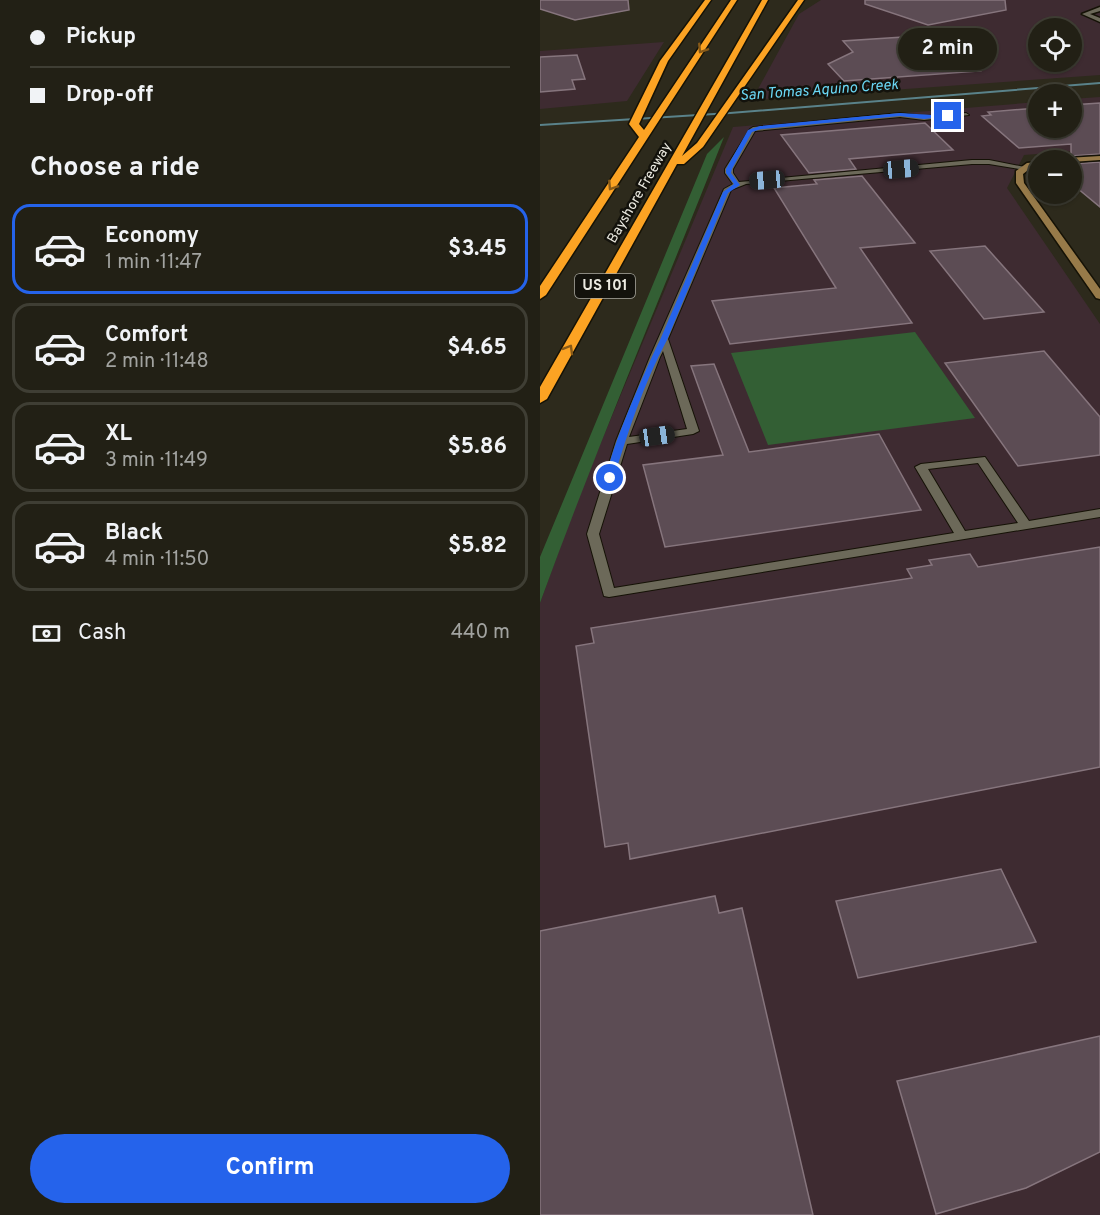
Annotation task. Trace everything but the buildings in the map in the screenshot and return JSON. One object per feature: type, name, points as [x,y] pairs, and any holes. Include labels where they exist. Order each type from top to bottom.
[{"type":"highway","points":[[644,137],[634,124],[664,61],[708,0]]},
{"type":"highway","name":"Bayshore Freeway","points":[[540,295],[734,0]]},
{"type":"highway","name":"Bayshore Freeway","points":[[540,399],[765,0]]},
{"type":"highway","points":[[777,34],[793,0]]},
{"type":"highway","points":[[670,172],[700,145],[801,0]]},
{"type":"highway","points":[[664,61],[665,53],[693,6]]},
{"type":"street","points":[[1100,9],[1085,14],[1100,20]]},
{"type":"street","points":[[1082,159],[1100,158]]},
{"type":"street","points":[[1028,168],[1019,173],[1020,183],[1028,194]]},
{"type":"street","points":[[1035,204],[1100,296]]},
{"type":"lane","points":[[738,185],[729,173],[729,169],[753,129],[900,115],[929,118],[966,115]]},
{"type":"lane","points":[[1028,166],[972,162],[738,185],[726,192],[655,357],[622,441],[593,534],[609,593],[1100,513]]},
{"type":"lane","points":[[622,441],[693,431],[664,340]]},
{"type":"lane","points":[[962,536],[921,467],[981,459],[1026,525]]},
{"type":"shaded area","points":[[821,0],[1100,0],[1100,75],[752,100],[799,14]]},
{"type":"shaded area","points":[[664,42],[627,101],[540,109],[540,51]]},
{"type":"shaded area","points":[[1100,97],[1100,149],[1028,150],[1028,155],[1024,155],[1007,188],[1100,324],[1100,1215],[540,1215],[540,603],[581,490],[733,127],[1028,103],[1028,138],[1082,138],[1082,98]]},
{"type":"green space","points":[[724,137],[607,427],[540,603],[540,557],[707,154]]},
{"type":"green space","points":[[915,332],[975,418],[768,445],[731,353]]},
{"type":"waterway","name":"San Tomas Aquino Creek","points":[[540,125],[730,113],[1100,83]]},
{"type":"route","points":[[610,478],[655,357],[726,192],[738,185],[729,173],[729,169],[750,131],[760,127],[900,115],[924,118],[948,116]]}]
